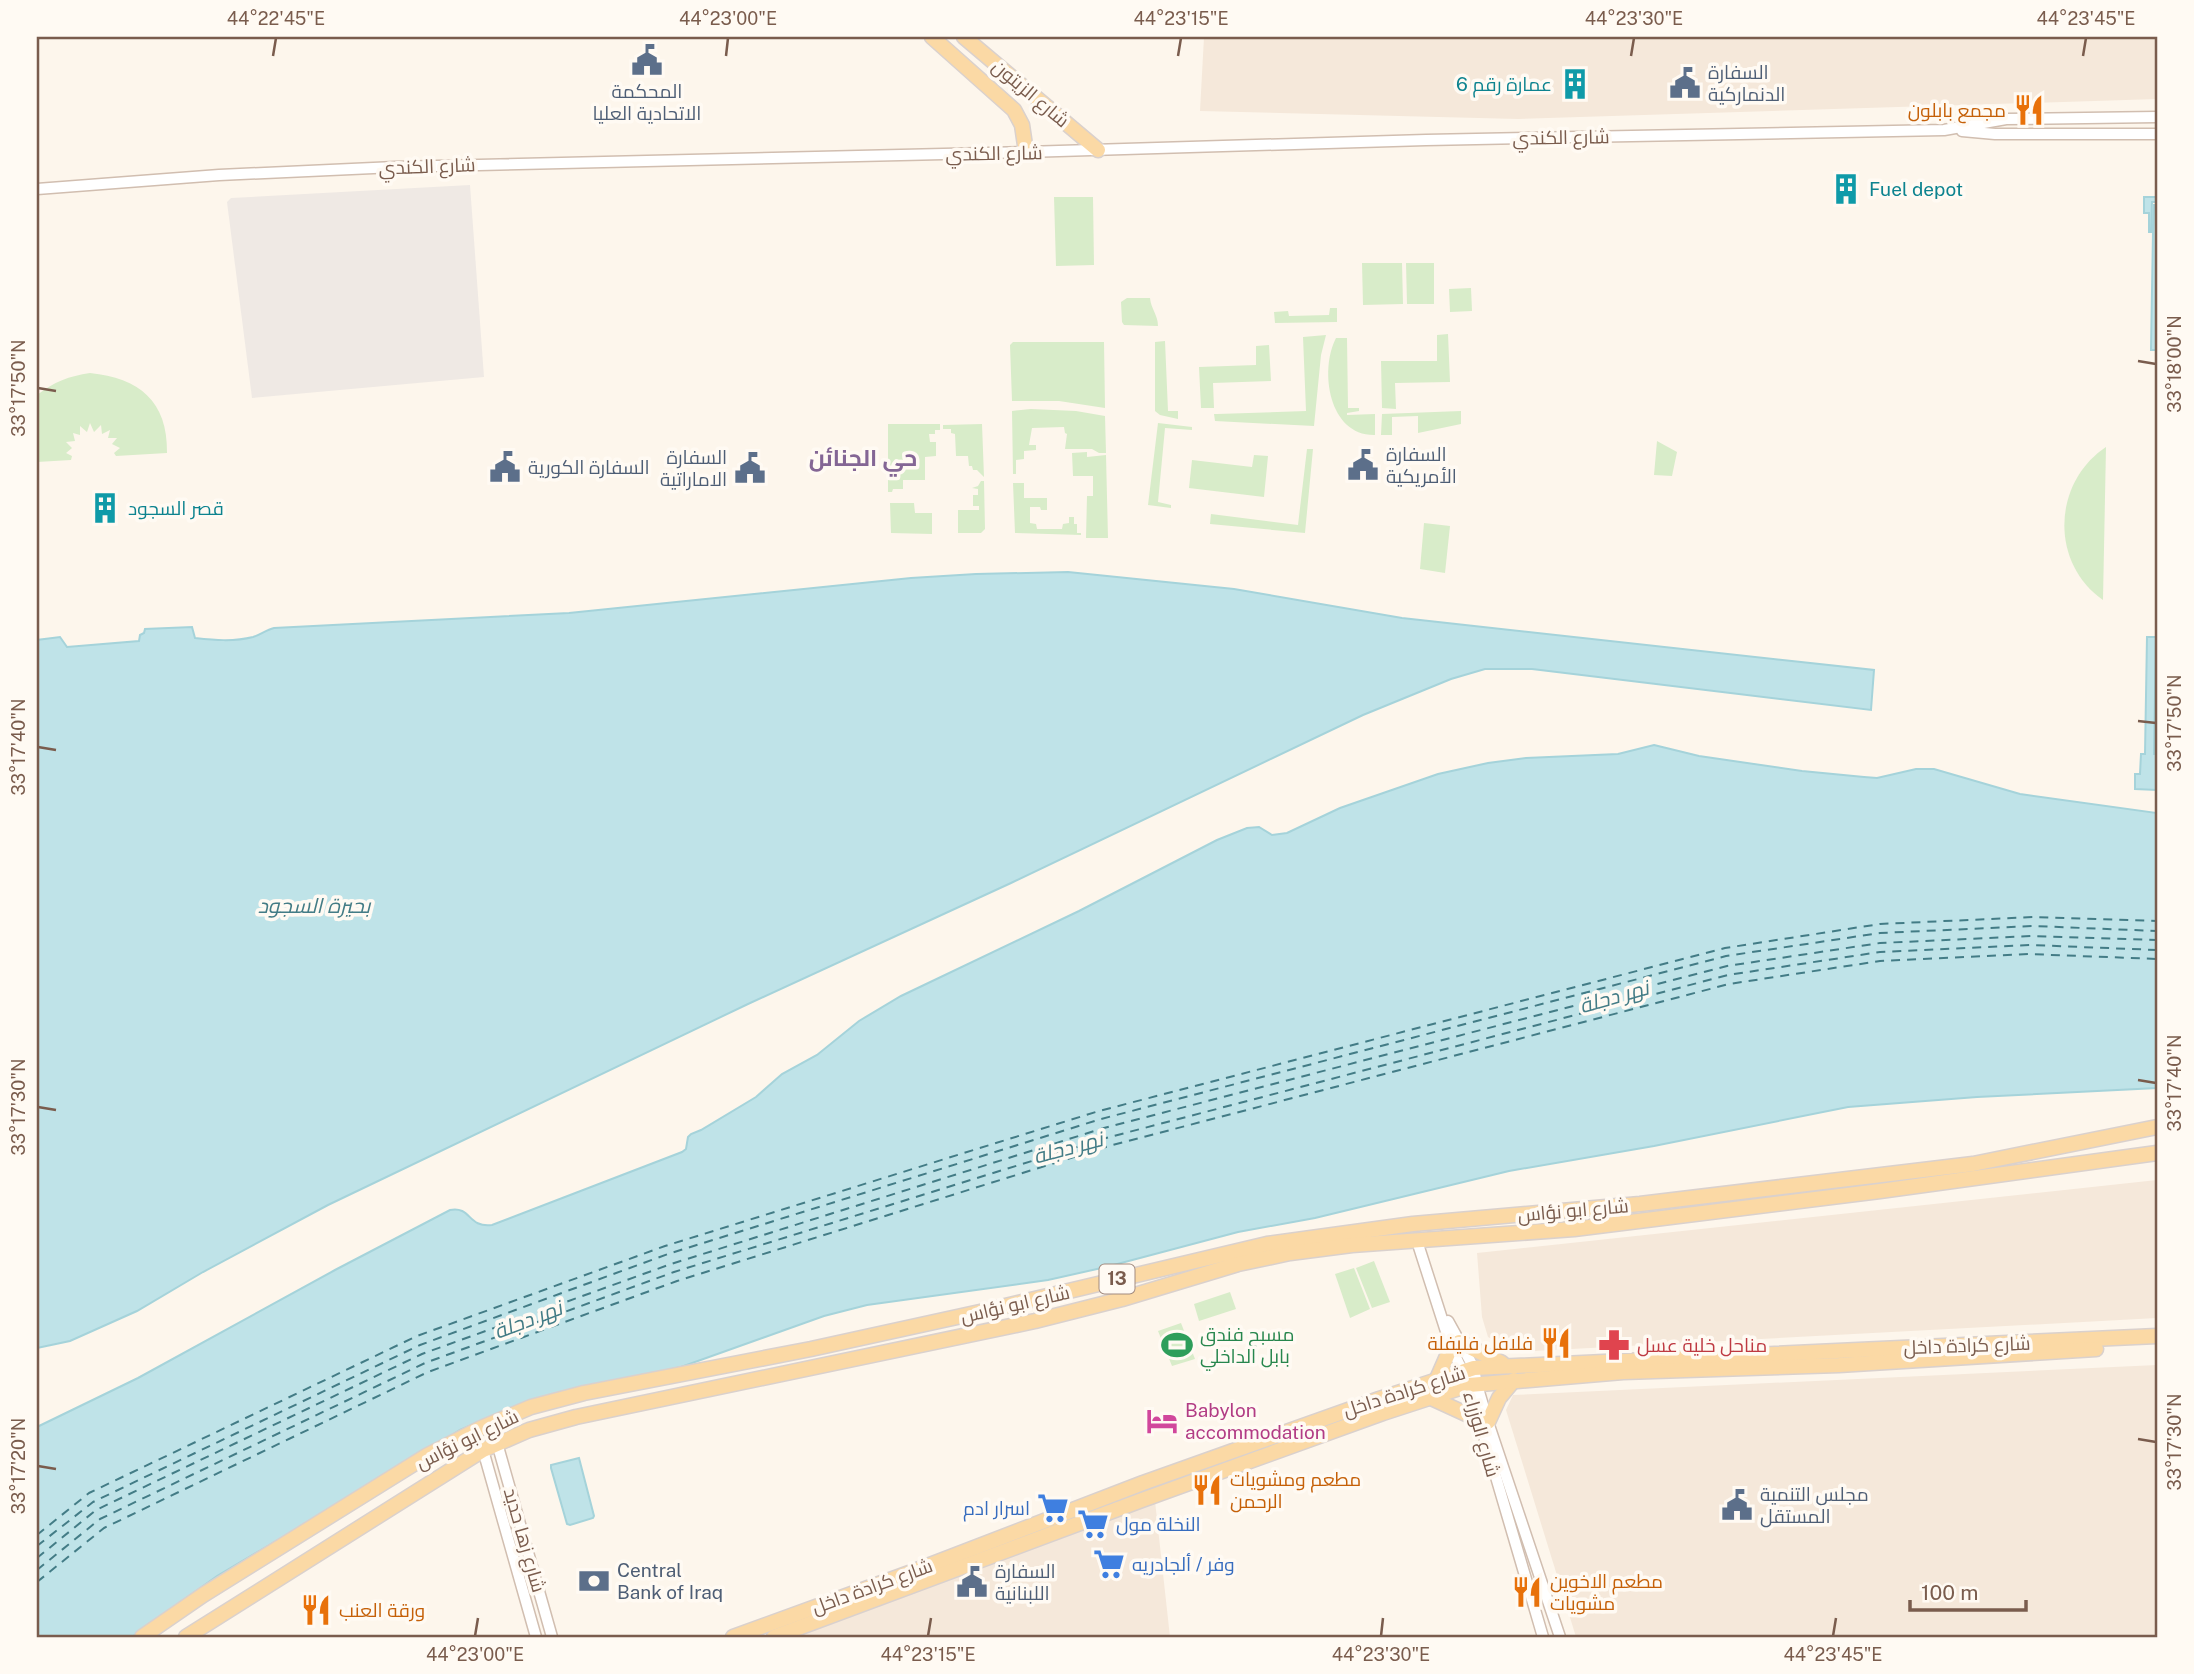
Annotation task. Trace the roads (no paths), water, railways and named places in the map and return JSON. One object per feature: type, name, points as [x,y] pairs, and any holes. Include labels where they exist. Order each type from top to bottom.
[{"type":"main road","name":"شارع الزيتون","points":[[932,37],[1014,110],[1022,125],[1026,152]]},
{"type":"main road","name":"شارع الزيتون","points":[[964,37],[1098,150]]},
{"type":"main road","name":"شارع ابو نؤاس","points":[[142,1637],[203,1595],[428,1455],[531,1407],[584,1393],[837,1344],[1267,1244],[1413,1224],[1640,1204],[1973,1164],[2157,1127]]},
{"type":"main road","name":"شارع ابو نؤاس","points":[[187,1637],[484,1450],[529,1430],[576,1417],[1080,1310],[1263,1258],[1321,1248],[1612,1225],[2157,1153]]},
{"type":"main road","name":"شارع كرادة داخل","points":[[775,1637],[1143,1483],[1468,1369],[1507,1365],[2157,1336]]},
{"type":"main road","points":[[1437,1379],[1455,1344],[1507,1365]]},
{"type":"main road","name":"شارع كرادة داخل","points":[[740,1636],[1018,1545],[1429,1397],[1473,1385],[1623,1372],[1839,1365],[2157,1345]]},
{"type":"main road","points":[[1429,1397],[1482,1420],[1514,1380]]},
{"type":"street","name":"شارع الكندي","points":[[1952,129],[2006,119],[2157,117]]},
{"type":"street","points":[[2070,118],[2070,134]]},
{"type":"street","name":"شارع الكندي","points":[[37,189],[219,175],[408,166],[1952,129],[1995,134],[2157,134]]},
{"type":"street","name":"شارع الوزراء","points":[[1417,1241],[1436,1299],[1468,1369],[1543,1637]]},
{"type":"street","name":"شارع الوزراء","points":[[1482,1420],[1560,1637]]},
{"type":"street","name":"شارع زها حديد","points":[[497,1443],[552,1637]]},
{"type":"street","name":"شارع زها حديد","points":[[484,1450],[536,1637]]},
{"type":"water","points":[[2144,197],[2157,197],[2157,202],[2152,202],[2151,230],[2154,205],[2157,205],[2157,350],[2151,350],[2153,232],[2149,232],[2149,213],[2144,213]]},
{"type":"water","name":"بحيرة السجود","points":[[1068,572],[1234,589],[1402,618],[1874,670],[1871,710],[1532,669],[1485,669],[1451,679],[1363,715],[328,1205],[137,1311],[70,1341],[37,1348],[37,640],[60,637],[67,647],[139,641],[145,629],[192,627],[195,638],[231,640],[246,639],[274,628],[569,613],[911,578]]},
{"type":"water","points":[[2147,637],[2156,637],[2154,754],[2157,754],[2157,790],[2135,789],[2135,774],[2140,774],[2141,754],[2145,754]]},
{"type":"water","name":"نهر دجلة","points":[[1654,745],[1699,756],[1864,777],[1877,778],[1916,769],[1934,769],[2020,794],[2157,813],[2157,1088],[1848,1107],[1654,1146],[1509,1171],[1315,1218],[1238,1232],[1048,1280],[867,1305],[824,1316],[681,1367],[531,1400],[460,1430],[217,1576],[132,1637],[37,1637],[37,1427],[138,1378],[450,1210],[462,1211],[478,1223],[492,1225],[682,1152],[686,1149],[691,1134],[756,1097],[782,1074],[817,1055],[859,1021],[901,996],[1079,911],[1217,840],[1247,828],[1259,827],[1272,835],[1287,833],[1340,808],[1438,774],[1488,763],[1526,758],[1618,754]]},
{"type":"water","points":[[579,1458],[594,1516],[570,1525],[567,1524],[551,1465]]},
{"type":"place","name":"المحكمة الاتحادية العليا","points":[[647,60]]},
{"type":"place","name":"السفارة الدنماركية","points":[[1685,83]]},
{"type":"place","name":"عمارة رقم 6","points":[[1575,84]]},
{"type":"place","name":"مجمع بابلون","points":[[2029,110]]},
{"type":"place","name":"Fuel depot","points":[[1846,189]]},
{"type":"place","name":"السفارة الأمريكية","points":[[1363,465]]},
{"type":"place","name":"السفارة الكورية","points":[[505,467]]},
{"type":"place","name":"السفارة الاماراتية","points":[[750,468]]},
{"type":"place","name":"قصر السجود","points":[[105,508]]},
{"type":"place","name":"فلافل فليفلة","points":[[1556,1343]]},
{"type":"place","name":"مسبح فندق بابل الداخلي","points":[[1177,1345]]},
{"type":"place","name":"مناحل خلية عسل","points":[[1614,1345]]},
{"type":"place","name":"Babylon accommodation","points":[[1162,1421]]},
{"type":"place","name":"مطعم ومشويات الرحمن","points":[[1207,1490]]},
{"type":"place","name":"مجلس التنمية المستقل","points":[[1737,1505]]},
{"type":"place","name":"اسرار ادم","points":[[1053,1508]]},
{"type":"place","name":"النخلة مول","points":[[1093,1524]]},
{"type":"place","name":"وفر / ألجادريه","points":[[1109,1564]]},
{"type":"place","name":"Central Bank of Iraq","points":[[594,1581]]},
{"type":"place","name":"السفارة اللبنانية","points":[[972,1582]]},
{"type":"place","name":"مطعم الاخوين مشويات","points":[[1527,1592]]},
{"type":"place","name":"ورقة العنب","points":[[316,1610]]},
{"type":"district","name":"حي الجنائن","points":[[863,458]]}]
